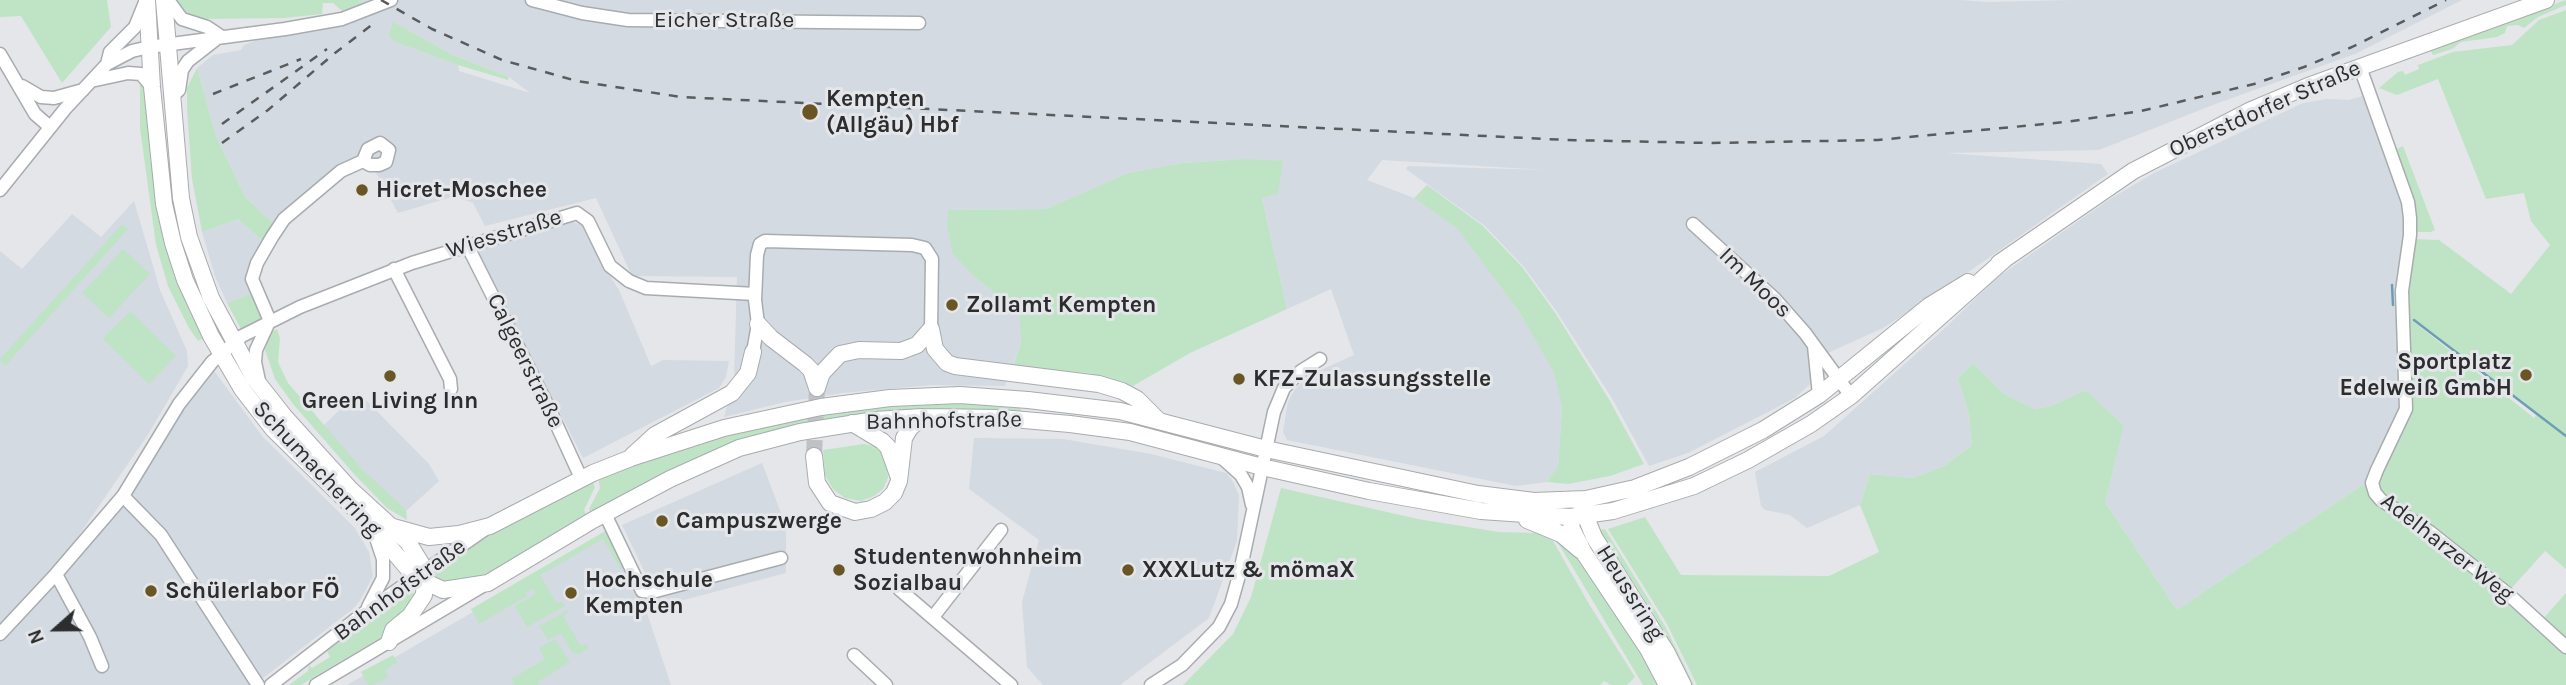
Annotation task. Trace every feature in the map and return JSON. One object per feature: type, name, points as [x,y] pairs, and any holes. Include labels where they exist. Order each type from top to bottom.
[{"type":"main road","name":"Schumacherring","points":[[147,0],[152,87],[164,204],[173,243],[186,280],[221,354],[242,389],[273,429],[422,577]]},
{"type":"main road","name":"Schumacherring","points":[[166,0],[171,97],[181,198],[189,237],[211,298],[259,384],[284,416],[351,489],[408,542],[422,577]]},
{"type":"main road","name":"Oberstdorfer Straße","points":[[1578,511],[1689,467],[1763,430],[1819,395],[1929,306],[2006,259],[2150,161],[2251,110],[2360,67],[2546,0]]},
{"type":"main road","name":"Oberstdorfer Straße","points":[[1578,511],[1641,504],[1694,486],[1748,460],[1811,424],[1851,396],[2006,259]]},
{"type":"main road","points":[[758,324],[771,338],[805,363],[811,370],[817,388],[822,373],[840,354],[859,350],[910,349],[925,338],[931,329]]},
{"type":"main road","points":[[931,329],[934,349],[947,363],[1099,384],[1122,391],[1137,400],[1159,421]]},
{"type":"main road","points":[[631,458],[655,435],[732,393],[748,373],[754,352]]},
{"type":"main road","name":"Bahnhofstraße","points":[[490,526],[581,478],[631,458],[724,428],[821,407],[890,398],[960,395],[1120,411],[1266,449],[1478,494],[1534,500],[1578,511]]},
{"type":"main road","name":"Bahnhofstraße","points":[[488,583],[670,479],[739,449],[800,432],[852,422],[922,417],[1001,418],[1130,432],[1262,467],[1369,491],[1515,515],[1578,511]]},
{"type":"main road","points":[[814,456],[817,483],[830,503],[855,512],[872,509],[886,502],[894,493],[899,481],[904,438],[922,417]]},
{"type":"main road","points":[[852,422],[888,447],[896,464],[899,481]]},
{"type":"main road","name":"Heussring","points":[[1578,511],[1572,529],[1584,554],[1648,649],[1667,685]]},
{"type":"main road","name":"Heussring","points":[[1578,511],[1667,653],[1683,685]]},
{"type":"main road","points":[[1515,515],[1561,534],[1584,554]]},
{"type":"main road","points":[[393,527],[439,538],[490,526]]},
{"type":"main road","points":[[422,577],[443,590],[488,583]]},
{"type":"main road","points":[[389,642],[393,630],[418,607],[424,595],[422,577]]},
{"type":"street","points":[[107,64],[110,52],[135,27],[147,0]]},
{"type":"street","points":[[166,0],[182,19],[208,27],[222,37]]},
{"type":"street","points":[[0,190],[87,85],[107,64],[132,51],[342,19],[391,0]]},
{"type":"street","name":"Eicher Straße","points":[[532,0],[582,13],[628,20],[919,23]]},
{"type":"street","points":[[171,97],[179,90],[182,70],[188,61],[208,44],[222,37]]},
{"type":"street","points":[[0,54],[35,114],[50,127]]},
{"type":"street","name":"Adelharzer Weg","points":[[2360,67],[2408,202],[2410,218],[2402,291],[2406,409],[2372,483],[2375,493],[2508,594],[2566,647]]},
{"type":"street","points":[[17,82],[41,97],[54,98],[128,73],[141,74],[152,87]]},
{"type":"street","points":[[259,384],[256,350],[270,321],[252,279],[257,263],[284,219],[341,171],[363,161]]},
{"type":"street","name":"Wiesstraße","points":[[0,634],[123,496],[179,404],[221,354],[234,342],[270,321],[394,269],[578,213],[588,221],[610,266],[629,281],[646,288],[755,294]]},
{"type":"street","name":"Im Moos","points":[[1693,224],[1774,299],[1814,345],[1851,396]]},
{"type":"street","points":[[754,352],[758,324],[755,294],[758,249],[765,241],[925,248],[932,259],[931,329]]},
{"type":"street","name":"Calgeerstraße","points":[[467,245],[581,478]]},
{"type":"street","points":[[394,269],[450,379],[451,389]]},
{"type":"street","points":[[1814,345],[1819,395]]},
{"type":"street","points":[[1151,685],[1182,665],[1219,627],[1231,604],[1273,417],[1284,388],[1301,371],[1320,359]]},
{"type":"street","points":[[1218,455],[1241,475],[1248,487],[1253,512]]},
{"type":"street","points":[[123,496],[161,535],[258,685]]},
{"type":"street","points":[[605,514],[639,587],[646,592],[781,558]]},
{"type":"street","points":[[364,613],[383,578],[383,559],[372,526]]},
{"type":"street","name":"Bahnhofstraße","points":[[271,685],[364,613],[422,577],[490,526]]},
{"type":"street","points":[[933,617],[1001,530]]},
{"type":"street","points":[[56,574],[90,637],[102,666]]},
{"type":"street","name":"Bahnhofstraße","points":[[316,685],[488,583]]},
{"type":"street","points":[[899,589],[1011,685]]},
{"type":"street","points":[[854,656],[886,685]]},
{"type":"street","points":[[284,685],[302,671],[307,658]]},
{"type":"shaded area","points":[[359,0],[2462,0],[2355,54],[2218,103],[2099,150],[1945,153],[2101,164],[2108,174],[1957,280],[1883,328],[1810,361],[1810,384],[1795,398],[1688,453],[1649,466],[1613,400],[1557,312],[1524,267],[1485,226],[1406,169],[1408,166],[1546,170],[1382,160],[1367,180],[1414,198],[1457,227],[1520,313],[1555,372],[1562,408],[1558,467],[1547,482],[1516,486],[1287,440],[1283,432],[1288,402],[1295,389],[1312,374],[1354,355],[1331,289],[1287,309],[1262,197],[1245,159],[1181,163],[1128,173],[1046,209],[948,210],[977,279],[1019,312],[1021,343],[1005,386],[932,385],[842,393],[785,402],[724,417],[734,380],[737,277],[632,276],[596,198],[485,226],[473,203],[455,196],[398,213],[368,158],[274,224],[245,197],[216,136],[197,68],[213,55],[241,50],[244,45],[260,39],[338,26],[375,11]],"holes":[[[394,23],[453,55],[509,77],[530,93],[459,71],[458,65],[395,42]]]},
{"type":"shaded area","points":[[2366,95],[2405,202],[2402,409],[2368,483],[2177,610],[2105,502],[2124,426],[2086,390],[2050,406],[2035,409],[2004,394],[1973,363],[1958,379],[1969,413],[1972,445],[1944,466],[1913,478],[1870,474],[1860,505],[1807,528],[1790,515],[1765,510],[1761,506],[1755,472],[1824,436],[1998,277],[2110,199],[2154,173],[2303,103],[2327,99],[2349,100]]},
{"type":"shaded area","points":[[134,201],[160,290],[187,351],[188,366],[149,433],[77,538],[45,580],[0,626],[0,251],[22,269],[72,214],[101,237]]},
{"type":"shaded area","points":[[238,219],[264,242],[253,292],[227,303],[215,276],[202,232]]},
{"type":"shaded area","points":[[570,221],[582,225],[619,290],[651,366],[663,360],[729,361],[726,377],[719,388],[583,458],[476,248]]},
{"type":"shaded area","points":[[212,368],[262,436],[355,528],[369,552],[373,576],[361,599],[354,608],[254,685],[0,685],[0,639],[58,578]]},
{"type":"shaded area","points":[[358,392],[429,464],[439,481],[405,512],[321,428]]},
{"type":"shaded area","points":[[974,438],[1063,439],[1151,454],[1226,473],[1239,495],[1237,541],[1209,618],[1120,685],[1043,685],[1027,667],[1022,602],[1039,540],[969,489]]},
{"type":"shaded area","name":"Hochschule Kempten","points":[[762,463],[786,526],[786,573],[661,606],[622,525]]},
{"type":"shaded area","name":"Hochschule Kempten","points":[[606,535],[647,613],[671,685],[347,685]]},
{"type":"green space","points":[[0,0],[107,0],[111,27],[62,83],[21,16],[0,17]]},
{"type":"green space","points":[[177,0],[359,0],[365,4],[342,11],[333,3],[323,3],[322,14],[285,18],[205,19],[189,14],[177,4]]},
{"type":"green space","points":[[2566,0],[2566,5],[2538,17],[2524,28],[2518,25],[2507,26],[2505,33],[2497,37],[2461,42],[2452,49],[2433,55],[2430,50]]},
{"type":"green space","points":[[2566,10],[2566,569],[2545,551],[2509,591],[2383,497],[2376,483],[2409,411],[2406,312],[2412,239],[2439,240],[2511,294],[2550,245],[2531,221],[2524,193],[2486,199],[2438,79],[2397,95],[2379,88],[2398,72],[2403,71],[2405,75],[2419,69],[2418,65],[2453,52],[2512,45],[2539,20]],"holes":[[[2414,319],[2536,415],[2534,418],[2414,322]]]},
{"type":"green space","points":[[393,22],[453,55],[509,77],[508,80],[395,42],[389,35]]},
{"type":"green space","points":[[197,68],[216,136],[245,197],[274,224],[264,242],[238,219],[202,232],[192,179],[187,109],[187,88]]},
{"type":"green space","points":[[140,82],[144,82],[151,131],[206,337],[198,341],[168,286],[156,245],[140,128]]},
{"type":"green space","points":[[2403,146],[2435,230],[2431,232],[2413,232],[2393,151]]},
{"type":"green space","points":[[1245,159],[1283,161],[1278,194],[1262,198],[1287,309],[1190,353],[1133,386],[1089,373],[1013,366],[1021,343],[1019,312],[977,279],[952,253],[947,225],[948,210],[1046,209],[1128,173],[1181,163]]},
{"type":"green space","points":[[1427,185],[1483,226],[1523,268],[1556,314],[1610,401],[1644,464],[1610,476],[1568,484],[1547,482],[1558,466],[1562,408],[1554,372],[1520,313],[1457,228],[1414,198]]},
{"type":"green space","points":[[122,224],[128,229],[5,366],[0,359]]},
{"type":"green space","points":[[123,249],[150,274],[109,318],[82,293]]},
{"type":"green space","points":[[253,292],[265,317],[241,329],[227,303]]},
{"type":"green space","points":[[130,311],[176,356],[149,384],[103,339]]},
{"type":"green space","points":[[277,329],[280,338],[278,362],[288,383],[362,469],[406,510],[407,520],[387,508],[354,474],[293,404],[275,379],[265,350],[270,333]]},
{"type":"green space","points":[[1973,363],[2004,394],[2035,409],[2050,406],[2086,390],[2124,426],[2105,502],[2177,610],[2368,483],[2510,600],[2566,651],[2566,685],[1697,685],[1667,624],[1608,529],[1645,517],[1681,575],[1829,576],[1879,552],[1860,505],[1870,474],[1913,478],[1944,466],[1972,445],[1969,413],[1958,379]]},
{"type":"green space","points":[[961,401],[1021,404],[1021,414],[765,434],[592,515],[589,509],[600,488],[598,478],[726,434],[820,412],[891,404]]},
{"type":"green space","points":[[864,444],[876,447],[883,453],[888,478],[883,489],[874,496],[861,501],[845,498],[833,489],[825,475],[823,450]]},
{"type":"green space","points":[[592,481],[595,487],[584,510],[588,518],[485,577],[444,583],[430,580],[430,573],[495,532]]},
{"type":"green space","points":[[1281,488],[1418,519],[1499,532],[1537,533],[1553,541],[1635,677],[1627,685],[1611,685],[1604,681],[1600,685],[1183,685],[1233,634],[1251,597]]},
{"type":"green space","points":[[1605,529],[1665,626],[1694,685],[1689,685],[1652,611],[1599,530]]},
{"type":"green space","points":[[607,530],[624,564],[621,570],[603,539],[540,575],[557,604],[562,601],[565,606],[527,627],[515,606],[536,594],[533,589],[525,593],[527,596],[479,624],[471,609]]},
{"type":"green space","points":[[1557,541],[1579,556],[1642,651],[1661,685],[1643,685]]},
{"type":"green space","points":[[407,589],[418,596],[383,636],[301,685],[289,685],[308,671],[309,665],[312,668],[330,657],[327,651]]},
{"type":"green space","points":[[2566,593],[2566,643],[2542,620]]},
{"type":"green space","points":[[567,610],[563,616],[581,646],[587,644],[589,648],[579,654],[572,652],[561,633],[548,640],[539,626]]},
{"type":"green space","points":[[555,639],[570,662],[538,682],[539,685],[515,685],[511,679],[545,659],[539,648]]},
{"type":"green space","points":[[393,655],[398,662],[385,670],[388,677],[374,685],[368,685],[361,672]]},
{"type":"waterway","points":[[2392,285],[2393,305]]},
{"type":"waterway","points":[[2414,320],[2566,436]]},
{"type":"tunnel","points":[[814,456],[817,388]]},
{"type":"railway","points":[[381,0],[432,29],[502,60],[577,81],[681,97],[1567,140],[1709,143],[1878,140],[2065,122],[2141,111],[2254,84],[2304,67],[2352,47],[2446,0]]},
{"type":"railway","points":[[222,143],[268,110],[373,24]]},
{"type":"railway","points":[[222,124],[327,49]]},
{"type":"railway","points":[[213,94],[301,59]]},
{"type":"place","name":"Kempten (Allgäu) Hbf","points":[[810,112]]},
{"type":"place","name":"Hicret-Moschee","points":[[362,190]]},
{"type":"place","name":"Zollamt Kempten","points":[[952,305]]},
{"type":"place","name":"Sportplatz Edelweiß GmbH","points":[[2526,375]]},
{"type":"place","name":"Green Living Inn","points":[[390,376]]},
{"type":"place","name":"KFZ-Zulassungsstelle","points":[[1239,379]]},
{"type":"place","name":"Campuszwerge","points":[[662,521]]},
{"type":"place","name":"Studentenwohnheim Sozialbau","points":[[839,570]]},
{"type":"place","name":"XXXLutz & mömaX","points":[[1128,570]]},
{"type":"place","name":"Schülerlabor FÖ","points":[[151,591]]},
{"type":"place","name":"Hochschule Kempten","points":[[571,593]]}]
